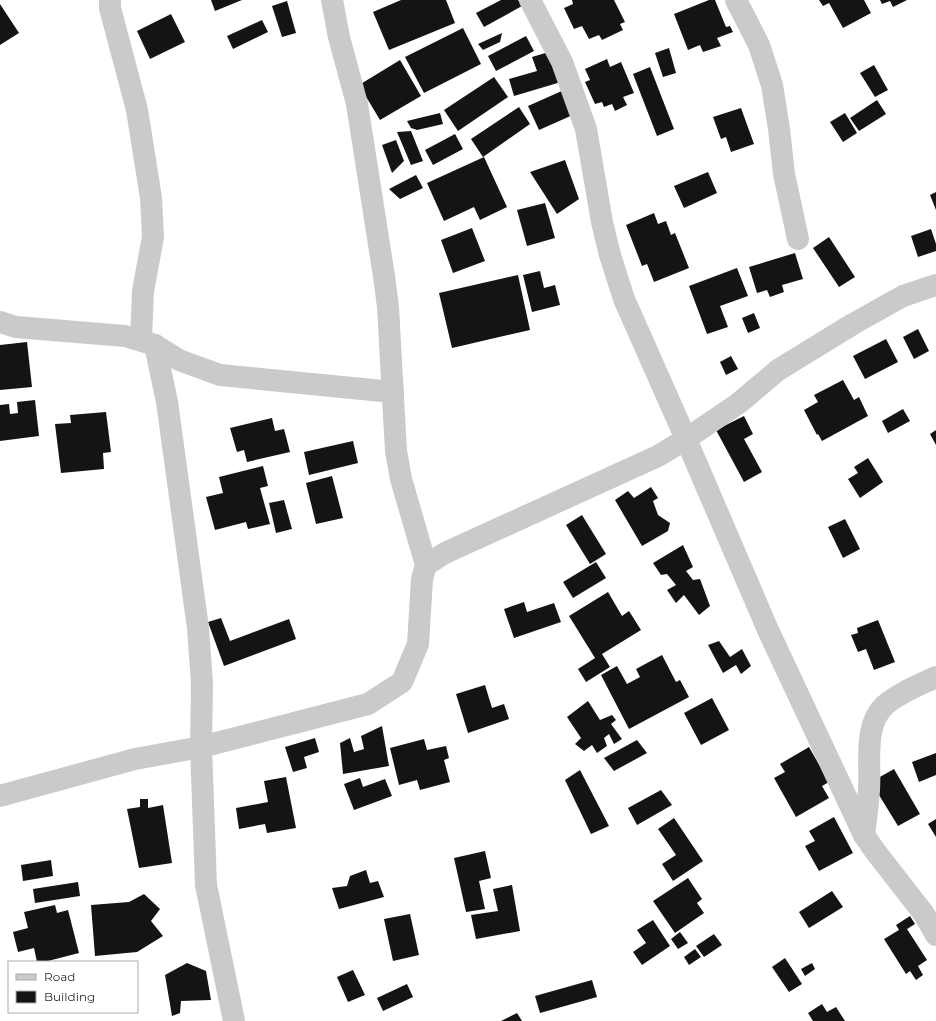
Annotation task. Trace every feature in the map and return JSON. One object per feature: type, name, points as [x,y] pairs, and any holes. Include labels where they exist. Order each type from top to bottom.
[{"type":"street","points":[[110,0],[110,8],[137,110],[151,198],[153,238],[143,291],[148,342],[167,402],[198,628],[202,684],[202,747],[206,885],[234,1021]]},
{"type":"street","points":[[0,796],[135,759],[202,747],[368,704],[402,682],[418,644],[422,579],[426,565],[401,479],[396,451],[388,307],[384,276],[357,104],[339,37],[332,0]]},
{"type":"street","points":[[530,0],[562,62],[586,129],[602,222],[610,255],[624,299],[768,630],[864,835],[924,914],[936,935]]},
{"type":"street","points":[[736,0],[759,45],[772,85],[780,129],[784,174],[798,239]]},
{"type":"street","points":[[426,565],[445,553],[658,456],[739,403],[778,370],[853,324],[904,296],[936,285]]},
{"type":"street","points":[[0,322],[16,328],[125,336],[148,342],[178,360],[220,374],[392,392]]},
{"type":"street","points":[[864,835],[870,788],[870,736],[873,724],[885,705],[897,697],[936,677]]},
{"type":"building","points":[[211,0],[242,0],[215,11]]},
{"type":"building","points":[[401,0],[446,0],[455,23],[389,50],[373,12]]},
{"type":"building","points":[[501,0],[518,0],[522,6],[484,27],[476,13]]},
{"type":"building","points":[[572,0],[614,0],[625,22],[620,24],[623,30],[602,40],[599,35],[589,39],[582,26],[574,29],[564,8],[573,4]]},
{"type":"building","points":[[709,0],[715,0],[726,27],[730,26],[733,32],[717,38],[721,46],[703,52],[700,45],[688,50],[674,14]]},
{"type":"building","points":[[819,0],[864,0],[871,13],[843,28],[829,3],[823,6]]},
{"type":"building","points":[[880,0],[907,0],[893,7],[890,1],[882,4]]},
{"type":"building","points":[[287,1],[296,33],[282,37],[272,6]]},
{"type":"building","points":[[0,4],[19,33],[0,45]]},
{"type":"building","points":[[171,14],[185,42],[150,59],[137,31]]},
{"type":"building","points":[[262,20],[268,32],[233,49],[227,36]]},
{"type":"building","points":[[463,28],[481,64],[424,93],[405,57]]},
{"type":"building","points":[[502,33],[500,42],[483,50],[478,44]]},
{"type":"building","points":[[526,36],[534,51],[496,71],[488,56]]},
{"type":"building","points":[[669,48],[676,73],[663,77],[655,53]]},
{"type":"building","points":[[552,51],[561,82],[514,96],[509,79],[537,71],[532,57]]},
{"type":"building","points":[[607,59],[610,67],[621,62],[634,93],[623,97],[627,105],[615,111],[612,104],[604,107],[602,102],[595,104],[585,82],[590,80],[585,69]]},
{"type":"building","points":[[400,60],[421,96],[380,120],[359,85]]},
{"type":"building","points":[[874,65],[888,90],[875,97],[860,73]]},
{"type":"building","points":[[650,67],[674,129],[657,136],[633,74]]},
{"type":"building","points":[[494,77],[508,97],[458,131],[444,110]]},
{"type":"building","points":[[564,90],[575,114],[539,130],[528,106]]},
{"type":"building","points":[[877,100],[886,114],[859,131],[850,118]]},
{"type":"building","points":[[519,107],[530,124],[483,157],[471,139]]},
{"type":"building","points":[[741,108],[754,144],[731,152],[726,137],[721,139],[713,117]]},
{"type":"building","points":[[440,113],[443,124],[417,130],[411,128],[407,121]]},
{"type":"building","points":[[845,113],[857,133],[843,142],[830,122]]},
{"type":"building","points":[[411,131],[423,161],[411,165],[397,132]]},
{"type":"building","points":[[455,134],[463,149],[433,165],[425,150]]},
{"type":"building","points":[[396,140],[404,161],[392,173],[382,145]]},
{"type":"building","points":[[484,157],[507,207],[480,220],[474,207],[444,221],[427,183]]},
{"type":"building","points":[[565,160],[579,199],[557,214],[530,172]]},
{"type":"building","points":[[708,172],[717,193],[684,208],[674,186]]},
{"type":"building","points":[[416,175],[423,188],[400,199],[389,189]]},
{"type":"building","points":[[936,192],[936,210],[930,195]]},
{"type":"building","points":[[545,203],[555,238],[527,246],[517,210]]},
{"type":"building","points":[[654,213],[658,224],[666,221],[671,235],[675,233],[689,268],[654,282],[647,264],[642,266],[626,225]]},
{"type":"building","points":[[472,228],[485,261],[453,273],[441,240]]},
{"type":"building","points":[[931,229],[936,244],[936,251],[918,257],[911,236]]},
{"type":"building","points":[[829,237],[855,277],[839,287],[813,248]]},
{"type":"building","points":[[795,253],[803,279],[782,285],[784,292],[770,297],[767,290],[757,293],[749,267]]},
{"type":"building","points":[[737,268],[748,296],[720,306],[728,327],[707,334],[689,286]]},
{"type":"building","points":[[540,271],[544,288],[555,285],[560,305],[532,312],[523,275]]},
{"type":"building","points":[[518,275],[530,330],[452,348],[439,293]]},
{"type":"building","points":[[754,313],[760,328],[748,333],[742,318]]},
{"type":"building","points":[[918,329],[929,351],[914,359],[903,337]]},
{"type":"building","points":[[886,339],[898,362],[865,379],[853,356]]},
{"type":"building","points":[[27,342],[32,387],[0,390],[0,345]]},
{"type":"building","points":[[731,356],[738,369],[726,375],[720,362]]},
{"type":"building","points":[[843,380],[854,400],[859,397],[868,416],[822,441],[818,434],[817,435],[804,410],[818,402],[814,395]]},
{"type":"building","points":[[35,400],[39,436],[0,441],[0,405],[9,404],[10,414],[18,413],[17,402]]},
{"type":"building","points":[[903,409],[910,421],[888,433],[882,421]]},
{"type":"building","points":[[106,412],[111,452],[103,453],[104,469],[61,473],[55,424],[71,423],[70,415]]},
{"type":"building","points":[[744,416],[753,434],[744,439],[762,472],[744,482],[716,430]]},
{"type":"building","points":[[272,418],[275,431],[284,429],[290,452],[247,462],[244,450],[237,452],[230,428]]},
{"type":"building","points":[[936,430],[936,445],[930,434]]},
{"type":"building","points":[[353,441],[358,463],[309,475],[304,452]]},
{"type":"building","points":[[868,458],[883,482],[860,498],[848,479],[858,473],[854,467]]},
{"type":"building","points":[[263,466],[268,486],[260,488],[270,524],[248,529],[246,522],[215,530],[206,497],[223,493],[219,477]]},
{"type":"building","points":[[332,476],[343,518],[316,524],[306,483]]},
{"type":"building","points":[[651,487],[658,498],[653,501],[658,515],[670,523],[668,531],[642,546],[615,500],[628,491],[634,498]]},
{"type":"building","points":[[284,500],[292,529],[276,533],[269,503]]},
{"type":"building","points":[[582,515],[606,554],[590,564],[566,525]]},
{"type":"building","points":[[845,519],[860,549],[843,558],[828,527]]},
{"type":"building","points":[[683,545],[693,567],[686,571],[693,580],[700,579],[710,606],[699,615],[684,595],[676,603],[667,590],[676,585],[667,574],[661,575],[653,563]]},
{"type":"building","points":[[596,562],[606,578],[573,598],[563,582]]},
{"type":"building","points":[[608,592],[622,616],[629,611],[641,630],[602,654],[610,667],[586,682],[578,669],[595,658],[569,616]]},
{"type":"building","points":[[524,602],[527,612],[554,603],[561,622],[514,638],[504,609]]},
{"type":"building","points":[[221,618],[230,641],[289,619],[296,639],[224,666],[208,622]]},
{"type":"building","points":[[878,620],[895,662],[874,670],[866,649],[858,652],[851,635],[858,633],[857,628]]},
{"type":"building","points":[[719,641],[730,657],[742,649],[751,666],[741,674],[736,665],[723,673],[708,645]]},
{"type":"building","points":[[662,655],[676,682],[680,680],[689,697],[629,729],[601,675],[617,666],[627,684],[640,677],[636,669]]},
{"type":"building","points":[[485,685],[492,708],[504,704],[509,719],[468,733],[456,694]]},
{"type":"building","points":[[712,698],[729,730],[701,745],[684,713]]},
{"type":"building","points":[[588,701],[600,720],[612,715],[616,720],[611,724],[622,739],[614,744],[609,734],[604,738],[607,746],[597,753],[592,745],[584,751],[575,744],[581,738],[567,717]]},
{"type":"building","points":[[382,726],[389,766],[343,774],[340,743],[350,738],[354,752],[364,749],[361,736]]},
{"type":"building","points":[[315,738],[319,752],[304,757],[307,768],[293,772],[285,747]]},
{"type":"building","points":[[424,739],[427,750],[446,746],[449,758],[444,760],[450,782],[420,790],[417,780],[399,785],[390,748]]},
{"type":"building","points":[[637,740],[647,753],[614,771],[604,758]]},
{"type":"building","points":[[809,747],[829,782],[822,786],[829,798],[796,817],[774,778],[785,772],[780,764]]},
{"type":"building","points":[[936,753],[936,775],[919,782],[912,762]]},
{"type":"building","points":[[894,769],[920,814],[898,826],[871,782]]},
{"type":"building","points":[[580,770],[609,826],[591,834],[565,780]]},
{"type":"building","points":[[286,777],[296,828],[267,833],[265,824],[239,829],[236,808],[268,802],[264,781]]},
{"type":"building","points":[[360,778],[363,787],[385,779],[392,796],[354,810],[344,784]]},
{"type":"building","points":[[661,790],[672,805],[637,825],[628,808]]},
{"type":"building","points":[[140,799],[148,799],[148,808],[163,805],[172,863],[139,868],[127,809],[140,807]]},
{"type":"building","points":[[834,817],[853,853],[819,871],[805,846],[815,841],[809,831]]},
{"type":"building","points":[[674,818],[703,861],[673,881],[662,864],[676,855],[658,829]]},
{"type":"building","points":[[936,819],[936,837],[928,824]]},
{"type":"building","points":[[485,851],[491,878],[479,881],[485,909],[466,912],[454,858]]},
{"type":"building","points":[[51,860],[53,876],[23,881],[21,865]]},
{"type":"building","points":[[366,870],[370,883],[378,881],[384,897],[339,909],[332,888],[347,886],[350,876]]},
{"type":"building","points":[[688,878],[702,899],[697,903],[704,913],[675,933],[653,901]]},
{"type":"building","points":[[78,882],[80,896],[35,903],[33,889]]},
{"type":"building","points":[[512,885],[520,931],[476,939],[471,915],[498,911],[493,889]]},
{"type":"building","points":[[832,891],[843,907],[809,928],[799,912]]},
{"type":"building","points":[[144,894],[160,909],[151,921],[163,936],[137,952],[95,956],[91,905],[129,902]]},
{"type":"building","points":[[55,905],[57,913],[68,910],[79,953],[48,961],[37,961],[34,948],[18,952],[13,932],[28,928],[24,912]]},
{"type":"building","points":[[410,914],[419,955],[393,961],[384,919]]},
{"type":"building","points":[[910,916],[915,924],[907,929],[927,960],[918,966],[923,975],[916,980],[910,971],[906,974],[884,939],[899,930],[896,925]]},
{"type":"building","points":[[653,920],[670,946],[642,965],[633,952],[646,943],[637,930]]},
{"type":"building","points":[[680,932],[688,943],[678,949],[671,939]]},
{"type":"building","points":[[714,934],[722,945],[704,957],[696,946]]},
{"type":"building","points":[[695,949],[701,957],[689,965],[684,957]]},
{"type":"building","points":[[785,958],[802,984],[789,992],[772,967]]},
{"type":"building","points":[[187,963],[206,971],[211,1000],[181,1001],[180,1013],[172,1016],[165,975]]},
{"type":"building","points":[[812,963],[815,969],[805,976],[801,969]]},
{"type":"building","points":[[353,970],[365,995],[348,1002],[337,977]]},
{"type":"building","points":[[592,980],[597,997],[540,1013],[535,996]]},
{"type":"building","points":[[407,984],[413,997],[383,1011],[377,998]]},
{"type":"building","points":[[822,1004],[827,1012],[836,1007],[845,1021],[813,1021],[808,1013]]},
{"type":"building","points":[[517,1013],[522,1021],[501,1021]]}]
